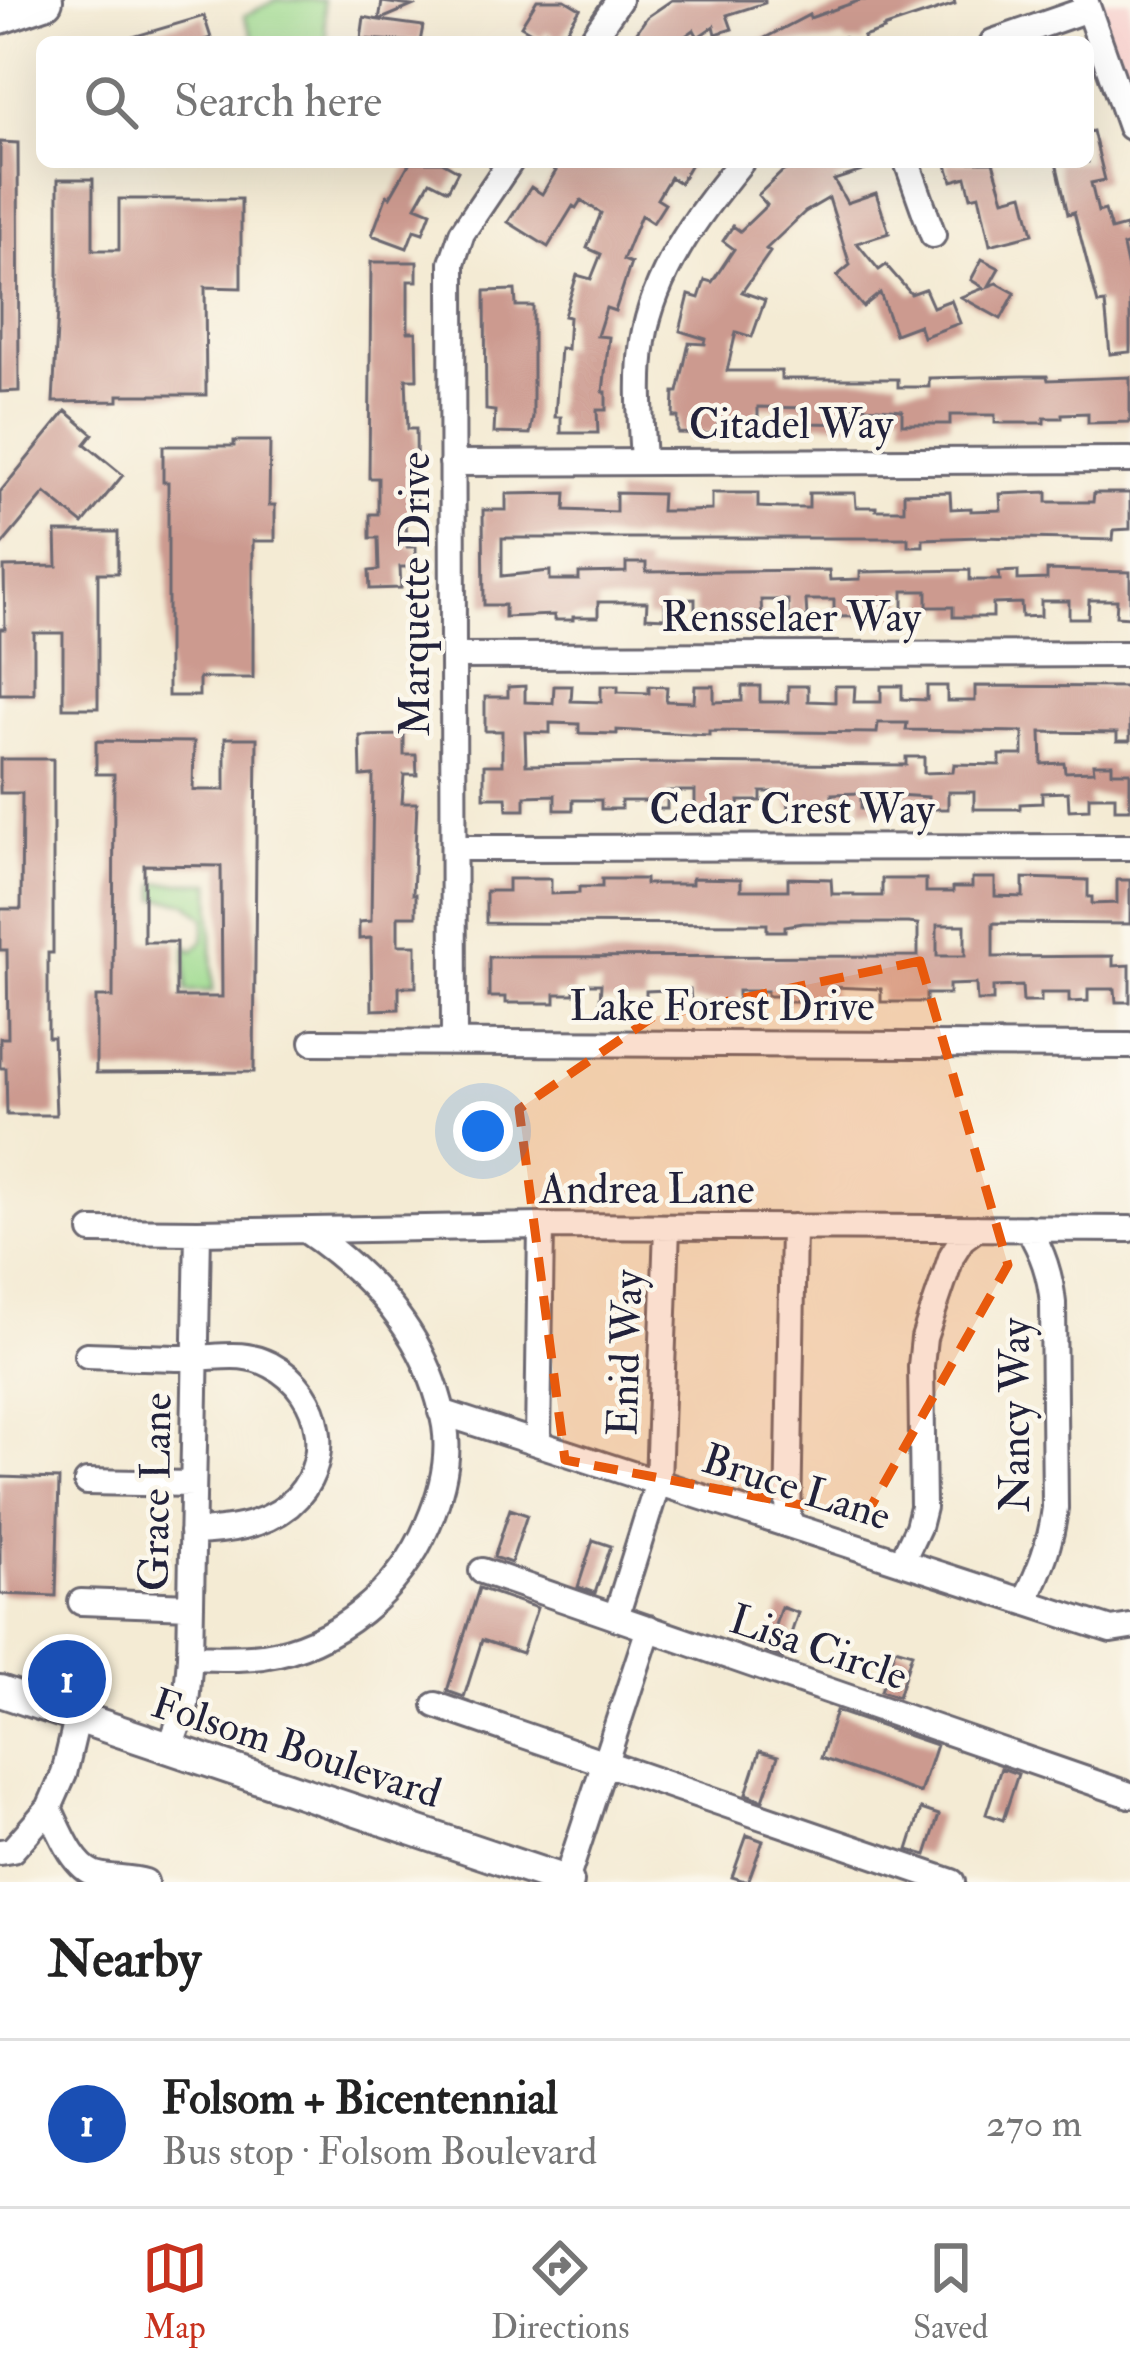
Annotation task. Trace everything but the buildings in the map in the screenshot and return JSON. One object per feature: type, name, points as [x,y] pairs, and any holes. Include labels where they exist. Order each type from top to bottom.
[{"type":"highway","points":[[0,15],[44,0]]},
{"type":"main road","name":"Folsom Boulevard","points":[[0,1691],[567,1881]]},
{"type":"street","points":[[594,36],[619,0]]},
{"type":"street","points":[[1008,36],[1087,4],[1130,127]]},
{"type":"street","name":"Marquette Drive","points":[[454,1042],[452,263],[462,233],[506,168]]},
{"type":"street","points":[[643,462],[640,371],[648,316],[670,263],[736,168]]},
{"type":"street","points":[[909,168],[933,236]]},
{"type":"street","name":"Citadel Way","points":[[452,463],[1130,460]]},
{"type":"street","name":"Rensselaer Way","points":[[453,656],[1130,653]]},
{"type":"street","name":"Cedar Crest Way","points":[[454,848],[1130,847]]},
{"type":"street","name":"Lake Forest Drive","points":[[313,1042],[1130,1046]]},
{"type":"street","points":[[538,1443],[542,1226]]},
{"type":"street","name":"Andrea Lane","points":[[92,1231],[542,1226],[1130,1229]]},
{"type":"street","name":"Enid Way","points":[[616,1617],[658,1482],[668,1227]]},
{"type":"street","points":[[788,1524],[793,1227]]},
{"type":"street","points":[[902,1561],[923,1508],[920,1366],[924,1338],[952,1255],[977,1228]]},
{"type":"street","name":"Nancy Way","points":[[1025,1601],[1044,1562],[1055,1508],[1053,1303],[1046,1264],[1028,1228]]},
{"type":"street","points":[[190,1657],[268,1655],[341,1627],[399,1574],[421,1541],[436,1505],[446,1450],[436,1388],[419,1349],[370,1281],[305,1230]]},
{"type":"street","name":"Grace Lane","points":[[169,1750],[186,1704],[190,1657],[197,1232]]},
{"type":"street","points":[[87,1355],[248,1356],[273,1366],[310,1403],[320,1428],[320,1450],[303,1490],[269,1517],[244,1526],[192,1532]]},
{"type":"street","name":"Bruce Lane","points":[[441,1412],[1111,1630],[1130,1628]]},
{"type":"street","points":[[87,1482],[193,1484]]},
{"type":"street","name":"Lisa Circle","points":[[482,1571],[1130,1795]]},
{"type":"street","points":[[81,1602],[190,1606]]},
{"type":"street","points":[[567,1881],[649,1628]]},
{"type":"street","points":[[436,1705],[952,1882]]},
{"type":"street","points":[[0,1852],[12,1850],[49,1808],[64,1774],[77,1719]]},
{"type":"street","points":[[49,1808],[92,1878],[145,1882]]},
{"type":"highlighted area","points":[[920,961],[1008,1265],[865,1517],[565,1460],[519,1109],[653,1017]]},
{"type":"shaded area","points":[[1091,0],[1130,0],[1130,122]]},
{"type":"green space","points":[[277,0],[323,0],[326,36],[252,36],[244,16]]},
{"type":"green space","points":[[156,883],[211,883],[213,991],[186,991],[186,946],[193,951],[203,941],[205,918],[187,903],[156,898]]},
{"type":"place","name":"Folsom + Bicentennial","points":[[67,1679]]}]
